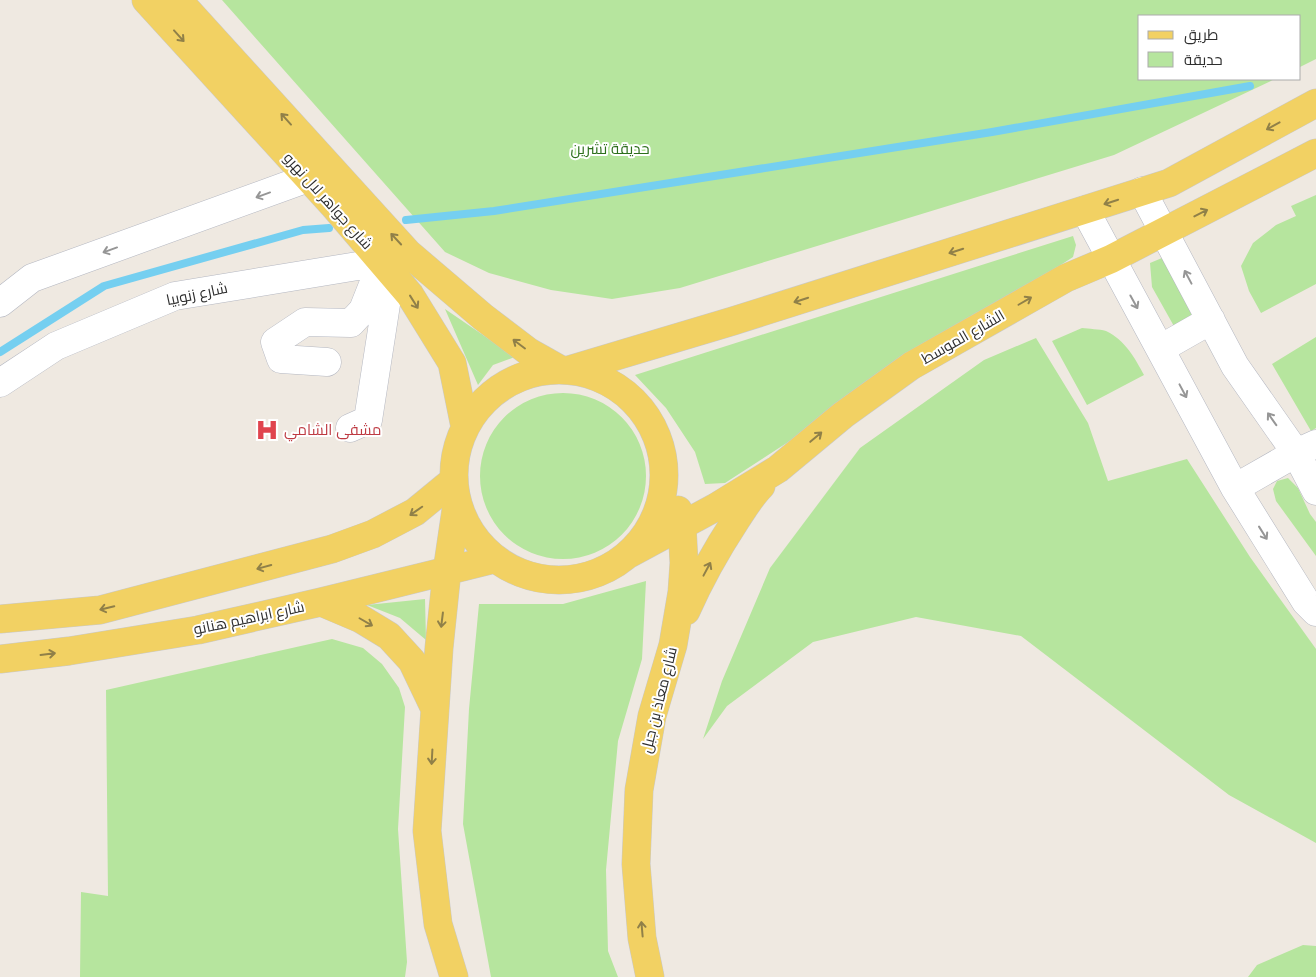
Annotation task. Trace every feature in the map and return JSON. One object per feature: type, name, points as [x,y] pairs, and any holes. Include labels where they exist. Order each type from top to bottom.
[{"type":"main road","name":"شارع جواهر لال نهرو","points":[[146,0],[308,178],[410,295],[452,363],[465,427]]},
{"type":"main road","name":"شارع جواهر لال نهرو","points":[[178,0],[408,252],[483,317],[529,352],[565,370]]},
{"type":"main road","points":[[454,977],[438,924],[428,831],[439,648],[455,491],[456,453],[465,427],[483,402],[508,383],[537,372],[565,370],[732,321],[1169,183],[1316,103]]},
{"type":"main road","name":"الشارع الموسط","points":[[629,554],[716,507],[778,468],[843,415],[911,366],[1066,278],[1111,259],[1316,153]]},
{"type":"main road","points":[[455,491],[466,524],[479,544],[495,559],[521,573],[549,580],[578,579],[605,570],[629,554],[648,534],[660,508],[665,482],[663,454],[651,423],[630,396],[602,378],[565,370]]},
{"type":"main road","name":"شارع معاذ بن جبل","points":[[650,977],[642,938],[636,864],[639,790],[652,716],[672,645],[682,592],[684,563],[682,525],[663,454]]},
{"type":"main road","points":[[672,645],[694,593],[721,542],[752,495],[778,468]]},
{"type":"main road","points":[[0,619],[100,610],[332,549],[373,534],[455,491]]},
{"type":"main road","name":"شارع ابراهيم هنانو","points":[[0,660],[198,630],[495,559]]},
{"type":"main road","points":[[321,602],[361,619],[389,636],[412,661],[435,708]]},
{"type":"main road","points":[[433,977],[438,924]]},
{"type":"street","points":[[0,303],[32,278],[308,178]]},
{"type":"street","points":[[1142,191],[1235,366],[1306,449],[1316,491]]},
{"type":"street","points":[[1085,210],[1235,488],[1306,602],[1316,612]]},
{"type":"street","points":[[327,362],[281,360],[275,342],[305,322],[351,323],[363,310],[386,267]]},
{"type":"street","points":[[350,428],[368,420],[386,267]]},
{"type":"street","name":"شارع زنوبيا","points":[[0,383],[56,346],[175,296],[386,267]]},
{"type":"street","points":[[1160,349],[1211,320]]},
{"type":"street","points":[[1235,488],[1306,449]]},
{"type":"green space","name":"حديقة تشرين","points":[[222,0],[1316,0],[1316,59],[1301,66],[1301,15],[1138,15],[1138,80],[1273,80],[1114,155],[680,288],[612,299],[551,290],[489,273],[445,252]]},
{"type":"green space","points":[[1316,195],[1316,284],[1261,313],[1249,291],[1241,266],[1253,243],[1276,225],[1296,216],[1291,206]]},
{"type":"green space","points":[[1073,236],[1076,245],[1073,257],[725,483],[705,484],[695,452],[666,408],[635,375]]},
{"type":"green space","points":[[1162,258],[1188,291],[1199,315],[1175,328],[1152,287],[1150,263]]},
{"type":"green space","points":[[445,309],[515,357],[493,365],[478,385]]},
{"type":"green space","points":[[1082,328],[1106,331],[1119,339],[1133,356],[1144,375],[1087,405],[1052,341]]},
{"type":"green space","points":[[1316,337],[1316,428],[1311,431],[1272,364]]},
{"type":"green space","points":[[1036,338],[1088,423],[1108,481],[1187,459],[1250,557],[1316,649],[1316,843],[1229,795],[1021,636],[916,617],[813,642],[727,706],[703,739],[722,681],[770,568],[860,448],[984,360]]},
{"type":"green space","points":[[563,393],[595,400],[609,407],[622,417],[632,430],[639,444],[646,476],[639,508],[632,522],[622,535],[609,545],[595,552],[563,559],[531,552],[517,545],[504,535],[494,522],[487,508],[480,476],[487,444],[494,430],[504,417],[517,407],[531,400]]},
{"type":"green space","points":[[1288,478],[1298,488],[1310,514],[1316,522],[1316,556],[1276,501],[1273,489],[1277,481]]},
{"type":"green space","points":[[646,581],[642,659],[618,741],[606,870],[608,951],[618,977],[491,977],[463,824],[469,709],[479,604],[563,604]]},
{"type":"green space","points":[[425,599],[426,640],[400,618],[367,605]]},
{"type":"green space","points":[[332,639],[363,648],[382,664],[399,688],[405,707],[398,829],[407,962],[405,977],[80,977],[81,892],[108,896],[106,690]]},
{"type":"green space","points":[[1303,945],[1316,946],[1316,977],[1248,977],[1257,965]]},
{"type":"waterway","points":[[406,220],[494,211],[992,132],[1250,86]]},
{"type":"waterway","points":[[0,352],[104,286],[303,230],[329,228]]},
{"type":"place","name":"مشفى الشامي","points":[[267,430]]}]
